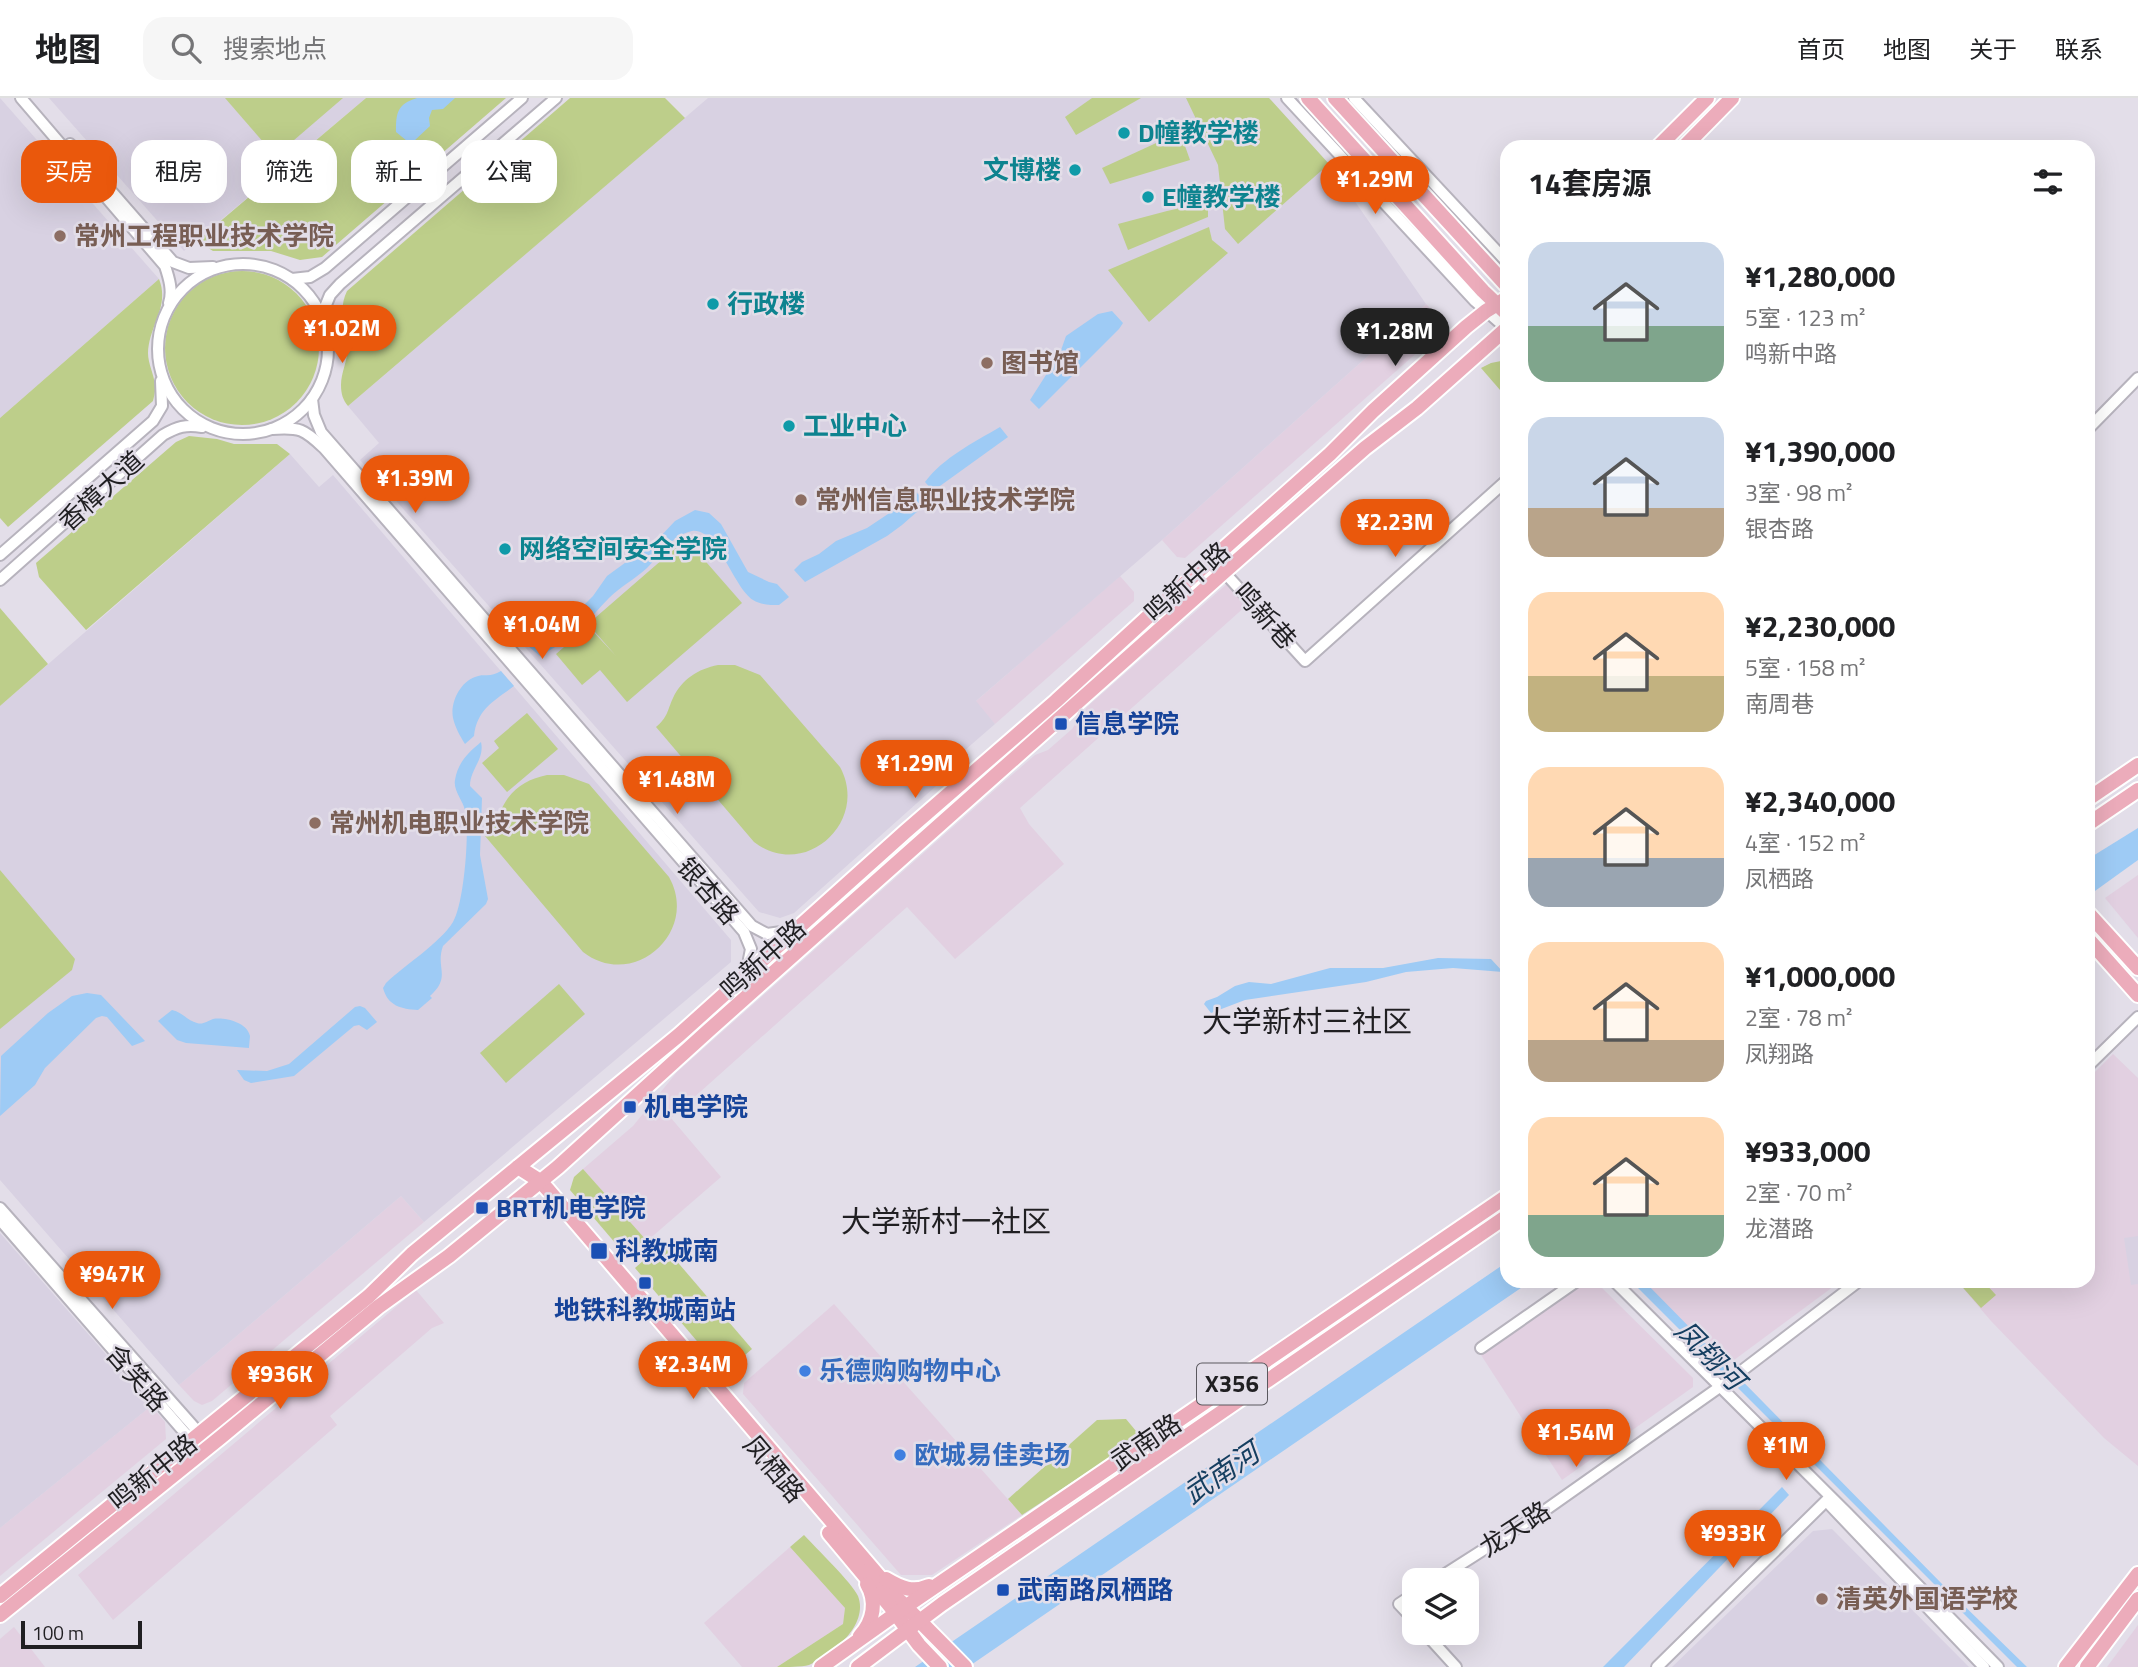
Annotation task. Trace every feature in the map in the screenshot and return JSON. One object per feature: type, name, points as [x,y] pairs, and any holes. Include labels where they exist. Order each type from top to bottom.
[{"type":"main road","points":[[1308,98],[1499,307]]},
{"type":"main road","points":[[1335,98],[1500,278]]},
{"type":"main road","points":[[1665,140],[1707,98]]},
{"type":"main road","points":[[1691,140],[1732,98]]},
{"type":"main road","name":"鸣新中路","points":[[0,1596],[369,1296],[411,1254],[679,1035],[1056,701],[1330,454],[1383,401],[1499,307]]},
{"type":"main road","name":"鸣新中路","points":[[0,1615],[378,1307],[449,1256],[577,1150],[1224,572],[1365,448],[1417,408],[1500,335]]},
{"type":"main road","points":[[2095,794],[2138,765]]},
{"type":"main road","points":[[2095,819],[2138,790]]},
{"type":"main road","points":[[2095,921],[2138,968]]},
{"type":"main road","points":[[2095,947],[2138,996]]},
{"type":"main road","name":"凤栖路","points":[[518,1167],[536,1184],[901,1610],[919,1620],[965,1667]]},
{"type":"main road","name":"武南路","points":[[821,1667],[1500,1201]]},
{"type":"main road","name":"武南路","points":[[858,1667],[906,1629],[1500,1221]]},
{"type":"main road","points":[[860,1562],[902,1588],[920,1590],[957,1572]]},
{"type":"main road","points":[[846,1650],[864,1632],[873,1615],[873,1594],[860,1562]]},
{"type":"main road","points":[[2066,1667],[2138,1574]]},
{"type":"main road","points":[[2087,1667],[2138,1599]]},
{"type":"main road","name":"凤栖路","points":[[901,1610],[906,1629],[940,1667]]},
{"type":"street","points":[[21,98],[165,266],[170,281],[171,299],[159,335],[158,355],[161,374],[169,393],[180,407],[193,419],[211,429],[231,434],[252,434],[272,429],[294,417],[312,399],[323,378],[328,355],[327,332],[311,298],[292,279],[264,267],[251,264],[189,268],[173,262],[30,98]]},
{"type":"street","points":[[292,279],[310,277],[325,268],[522,98]]},
{"type":"street","points":[[321,317],[330,295],[340,284],[556,98]]},
{"type":"street","points":[[1287,98],[1475,301],[1499,307]]},
{"type":"street","points":[[1354,98],[1500,254]]},
{"type":"street","points":[[164,316],[173,300],[186,286],[223,266]]},
{"type":"street","name":"香樟大道","points":[[0,555],[153,421],[162,406],[161,374]]},
{"type":"street","points":[[2095,422],[2138,378]]},
{"type":"street","name":"银杏路","points":[[312,399],[314,415],[321,432],[752,926],[767,934],[796,930]]},
{"type":"street","name":"香樟大道","points":[[0,580],[163,435],[175,428],[190,425],[211,429]]},
{"type":"street","name":"银杏路","points":[[272,429],[294,428],[310,435],[324,448],[744,932],[751,949],[746,974]]},
{"type":"street","name":"鸣新巷","points":[[1224,572],[1305,661],[1500,486]]},
{"type":"street","points":[[2095,1059],[2138,1017]]},
{"type":"street","name":"含笑路","points":[[0,1208],[196,1438]]},
{"type":"street","name":"含笑路","points":[[0,1220],[196,1438]]},
{"type":"street","points":[[1481,1348],[1567,1288]]},
{"type":"street","points":[[1612,1288],[1718,1388]]},
{"type":"street","points":[[1621,1288],[1998,1667]]},
{"type":"street","name":"龙天路","points":[[1455,1568],[1544,1511],[1736,1376],[1850,1288]]},
{"type":"street","points":[[1657,1667],[1828,1498]]},
{"type":"street","points":[[1828,1498],[1984,1667]]},
{"type":"street","points":[[1436,1645],[1456,1667]]},
{"type":"shaded area","name":"常州工程职业技术学院","points":[[0,98],[37,140],[21,140],[21,203],[92,203],[159,279],[0,418]]},
{"type":"shaded area","points":[[49,98],[366,98],[316,140],[241,140],[241,203],[184,251],[142,203],[227,203],[227,140],[131,140],[131,191],[117,175],[117,140],[86,140]]},
{"type":"shaded area","name":"常州信息职业技术学院","points":[[708,98],[1269,98],[1329,164],[1426,304],[1162,540],[976,701],[995,724],[957,757],[945,778],[794,913],[780,918],[759,912],[360,460],[379,443],[348,406]]},
{"type":"shaded area","points":[[1426,304],[1447,326],[1185,558],[1177,557],[1162,540]]},
{"type":"shaded area","name":"常州机电职业技术学院","points":[[290,454],[319,487],[333,475],[731,940],[731,962],[424,1222],[401,1196],[179,1385],[0,1180],[0,706]]},
{"type":"shaded area","points":[[1120,576],[1134,592],[1134,601],[995,724],[975,702]]},
{"type":"shaded area","points":[[1228,583],[1247,605],[1020,808],[1029,824],[1064,864],[955,959],[907,907],[671,1118],[721,1177],[647,1241],[583,1169],[633,1126],[677,1072],[1006,780],[1072,729],[1087,707]]},
{"type":"shaded area","points":[[2138,875],[2138,938],[2105,898]]},
{"type":"shaded area","points":[[2113,1054],[2138,1078],[2138,1466],[2104,1438],[1991,1321],[1963,1288],[2095,1288],[2095,1072]]},
{"type":"shaded area","points":[[401,1196],[424,1222],[212,1401],[202,1405],[194,1401],[179,1385]]},
{"type":"shaded area","points":[[0,1233],[151,1406],[0,1528]]},
{"type":"shaded area","points":[[2138,1236],[2138,1284],[2131,1285],[2124,1238]]},
{"type":"shaded area","points":[[1576,1288],[1602,1288],[1693,1378],[1693,1387],[1562,1480],[1481,1355]]},
{"type":"shaded area","points":[[1650,1288],[1832,1288],[1726,1366]]},
{"type":"shaded area","points":[[416,1290],[444,1323],[432,1328],[330,1416],[337,1425],[113,1620],[78,1575]]},
{"type":"shaded area","points":[[834,1304],[1022,1515],[932,1575],[901,1575],[743,1394],[744,1383]]},
{"type":"shaded area","points":[[151,1406],[165,1422],[166,1439],[0,1576],[0,1528]]},
{"type":"shaded area","name":"清英外国语学校","points":[[1832,1529],[1969,1667],[1672,1667],[1813,1531]]},
{"type":"shaded area","points":[[790,1547],[845,1608],[843,1624],[777,1667],[742,1667],[704,1623]]},
{"type":"shaded area","points":[[2138,1625],[2138,1667],[2107,1667]]},
{"type":"shaded area","points":[[14,1627],[45,1667],[0,1667],[0,1639]]},
{"type":"green space","points":[[225,98],[343,98],[294,140],[261,140]]},
{"type":"green space","points":[[366,98],[506,98],[447,149],[447,140],[351,140],[351,203],[384,203],[322,257],[300,260],[271,251],[213,251],[197,241],[242,203],[337,203],[337,140],[316,140]]},
{"type":"green space","points":[[570,98],[665,98],[685,118],[348,406],[341,385],[348,351],[343,312],[347,291],[461,192],[461,203],[557,203],[557,140],[521,140]]},
{"type":"green space","points":[[1092,98],[1141,98],[1076,135],[1065,117]]},
{"type":"green space","points":[[1186,98],[1269,98],[1329,164],[1238,244],[1225,229],[1218,165]]},
{"type":"green space","points":[[1180,132],[1190,160],[1110,184],[1102,168]]},
{"type":"green space","points":[[1208,202],[1208,217],[1128,250],[1118,224]]},
{"type":"green space","points":[[1209,227],[1212,240],[1228,253],[1149,322],[1108,270]]},
{"type":"green space","points":[[242,271],[272,277],[297,293],[313,318],[319,348],[313,378],[297,403],[272,419],[242,425],[212,419],[187,403],[171,378],[165,348],[171,318],[187,293],[212,277]]},
{"type":"green space","points":[[159,279],[162,289],[161,307],[148,353],[155,387],[153,401],[8,527],[0,518],[0,418]]},
{"type":"green space","points":[[1500,361],[1500,390],[1481,368]]},
{"type":"green space","points":[[189,436],[234,444],[277,444],[290,454],[86,630],[39,577],[36,563],[176,442]]},
{"type":"green space","points":[[686,539],[742,603],[627,702],[600,670],[582,685],[556,654],[588,626],[616,656],[588,624]]},
{"type":"green space","points":[[0,608],[48,664],[0,706]]},
{"type":"green space","points":[[718,665],[735,665],[760,675],[840,767],[847,788],[846,807],[839,825],[827,840],[811,850],[793,854],[773,852],[754,842],[656,727],[665,717],[673,698],[686,680],[697,672]]},
{"type":"green space","points":[[527,713],[558,749],[507,792],[482,763],[499,748],[494,741]]},
{"type":"green space","points":[[547,775],[564,775],[589,784],[669,877],[676,898],[676,917],[669,935],[656,950],[640,960],[622,964],[602,962],[583,952],[485,836],[515,790],[526,782]]},
{"type":"green space","points":[[0,870],[75,959],[72,970],[0,1029]]},
{"type":"green space","points":[[559,984],[585,1014],[506,1083],[480,1053]]},
{"type":"green space","points":[[583,1169],[647,1241],[628,1258],[570,1190],[574,1177]]},
{"type":"green space","points":[[662,1244],[752,1349],[724,1373],[635,1268]]},
{"type":"green space","points":[[1963,1288],[1990,1288],[1996,1295],[1981,1308]]},
{"type":"green space","points":[[1126,1419],[1141,1437],[1022,1515],[1008,1499],[1097,1420]]},
{"type":"green space","points":[[804,1535],[855,1590],[860,1607],[858,1617],[847,1637],[828,1654],[806,1666],[777,1667],[843,1624],[845,1608],[790,1547]]},
{"type":"water","points":[[417,98],[455,98],[443,109],[432,110],[430,126],[415,140],[406,140],[396,132],[397,114],[405,103]]},
{"type":"water","points":[[1112,311],[1123,323],[1119,329],[1039,409],[1030,400],[1060,353],[1066,336],[1098,314]]},
{"type":"water","points":[[1000,427],[1008,437],[933,491],[925,482],[950,458]]},
{"type":"water","points":[[913,489],[927,503],[887,536],[805,582],[794,570],[836,541],[867,528],[888,514]]},
{"type":"water","points":[[695,510],[709,513],[721,524],[748,572],[777,584],[789,597],[779,605],[753,600],[709,538],[701,532],[692,531],[672,541],[647,568],[609,598],[572,636],[541,657],[528,646],[574,615],[593,596],[607,576],[659,538],[675,521]]},
{"type":"water","points":[[501,671],[514,686],[483,712],[474,736],[465,744],[452,712],[457,694],[470,680]]},
{"type":"water","points":[[481,742],[481,754],[470,786],[482,798],[480,855],[488,899],[443,946],[442,977],[437,989],[430,996],[432,998],[418,1010],[401,1007],[388,999],[383,988],[440,938],[457,913],[463,884],[467,834],[465,810],[455,788],[455,780],[464,758]]},
{"type":"water","points":[[2138,828],[2138,860],[2095,891],[2095,855]]},
{"type":"water","points":[[1438,958],[1491,959],[1500,972],[1453,968],[1406,972],[1366,982],[1245,1000],[1211,1013],[1204,1004],[1235,986],[1249,982],[1271,984],[1330,968],[1383,968]]},
{"type":"water","points":[[87,993],[101,995],[145,1041],[132,1046],[107,1017],[96,1018],[45,1068],[35,1085],[0,1116],[1,1056],[48,1013],[72,996]]},
{"type":"water","points":[[360,1006],[377,1022],[367,1030],[359,1025],[354,1026],[294,1076],[251,1083],[244,1080],[237,1070],[267,1071],[289,1064],[355,1007]]},
{"type":"water","points":[[172,1010],[194,1022],[203,1023],[218,1019],[240,1024],[250,1036],[249,1048],[177,1040],[158,1021]]},
{"type":"water","name":"武南河","points":[[1500,1267],[1500,1288],[1521,1288],[968,1667],[915,1667]]},
{"type":"water","name":"凤翔河","points":[[1638,1288],[1651,1288],[2027,1667],[2017,1667]]},
{"type":"water","points":[[1782,1487],[1789,1495],[1624,1667],[1603,1667]]},
{"type":"place","name":"D幢教学楼","points":[[1124,133]]},
{"type":"place","name":"文博楼","points":[[1075,170]]},
{"type":"place","name":"E幢教学楼","points":[[1148,197]]},
{"type":"place","name":"常州工程职业技术学院","points":[[60,236]]},
{"type":"place","name":"行政楼","points":[[713,304]]},
{"type":"place","name":"图书馆","points":[[987,363]]},
{"type":"place","name":"工业中心","points":[[789,426]]},
{"type":"place","name":"常州信息职业技术学院","points":[[801,500]]},
{"type":"place","name":"网络空间安全学院","points":[[505,549]]},
{"type":"place","name":"信息学院","points":[[1061,724]]},
{"type":"place","name":"常州机电职业技术学院","points":[[315,823]]},
{"type":"place","name":"机电学院","points":[[630,1107]]},
{"type":"place","name":"BRT机电学院","points":[[482,1208]]},
{"type":"place","name":"科教城南","points":[[599,1251]]},
{"type":"place","name":"地铁科教城南站","points":[[645,1283]]},
{"type":"place","name":"乐德购购物中心","points":[[805,1371]]},
{"type":"place","name":"欧城易佳卖场","points":[[900,1455]]},
{"type":"place","name":"武南路凤栖路","points":[[1003,1590]]},
{"type":"place","name":"清英外国语学校","points":[[1822,1599]]},
{"type":"district","name":"大学新村三社区","points":[[1307,1022]]},
{"type":"district","name":"大学新村一社区","points":[[946,1222]]}]
